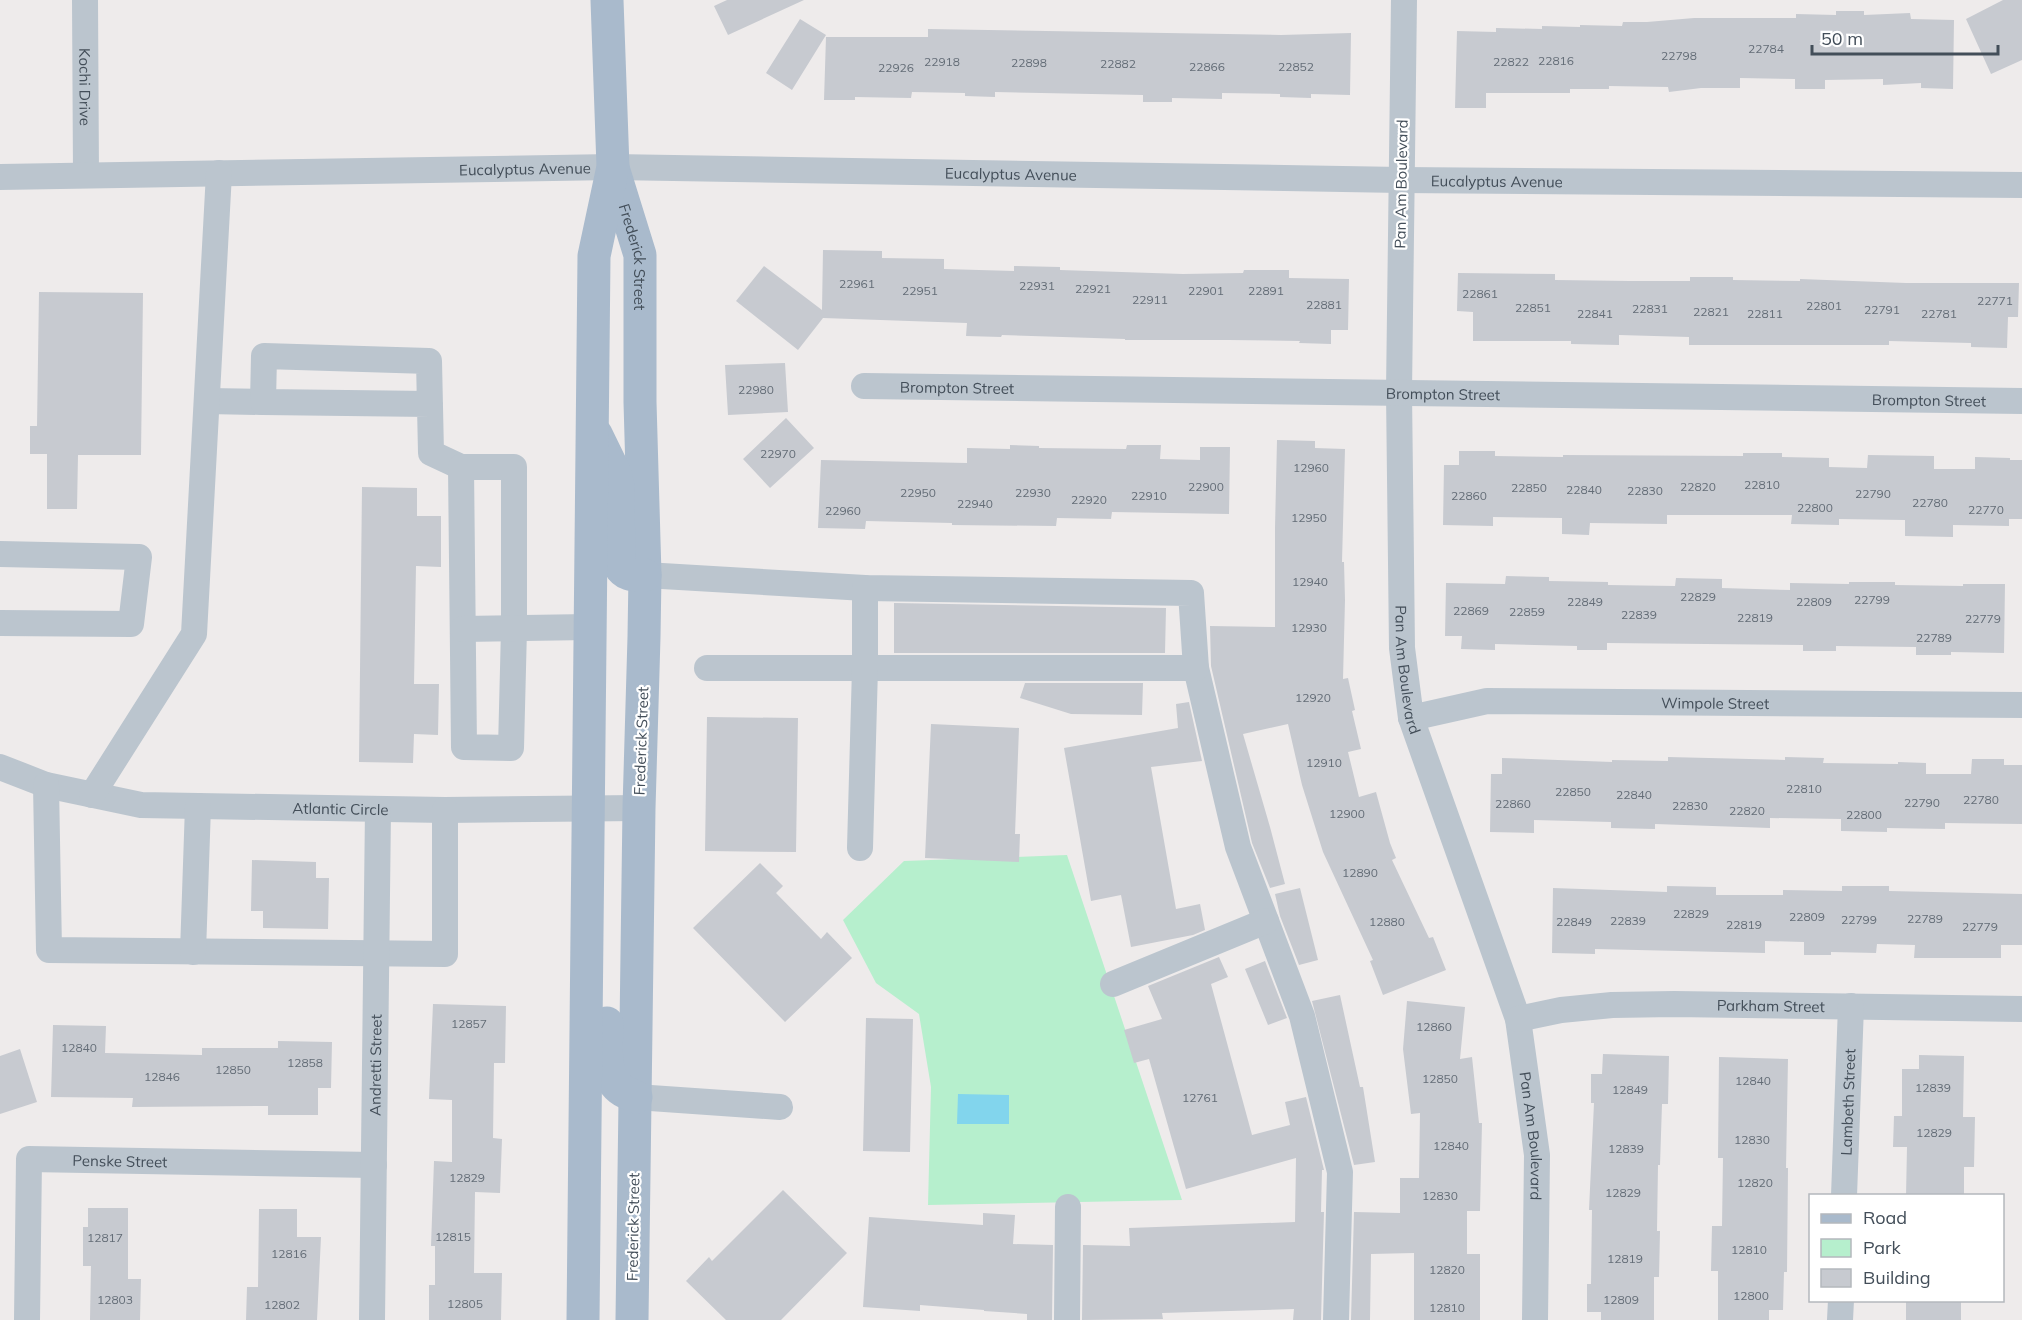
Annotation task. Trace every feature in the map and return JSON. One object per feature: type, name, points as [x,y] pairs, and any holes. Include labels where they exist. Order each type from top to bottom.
[{"type":"main road","name":"Frederick Street","points":[[583,1320],[594,256],[612,167],[607,0]]},
{"type":"main road","name":"Frederick Street","points":[[612,167],[640,255],[640,402],[645,575],[639,808],[632,1320]]},
{"type":"main road","points":[[593,427],[615,473],[618,487],[619,565],[623,572],[630,575],[645,575]]},
{"type":"main road","points":[[587,938],[600,953],[606,970],[607,1059],[610,1075],[620,1089],[636,1097]]},
{"type":"street","name":"Kochi Drive","points":[[84,0],[86,175]]},
{"type":"street","name":"Pan Am Boulevard","points":[[1404,0],[1399,392],[1402,648],[1411,718],[1518,1019],[1537,1155],[1534,1320]]},
{"type":"street","name":"Eucalyptus Avenue","points":[[0,177],[612,167],[1401,180],[2022,185]]},
{"type":"street","points":[[92,795],[194,634],[219,173]]},
{"type":"street","points":[[263,402],[264,356],[429,361],[430,453],[461,467],[514,467],[511,748],[464,747],[461,467]]},
{"type":"street","name":"Brompton Street","points":[[864,386],[2022,402]]},
{"type":"street","points":[[207,400],[430,404]]},
{"type":"street","points":[[0,554],[139,557],[131,624],[0,623]]},
{"type":"street","points":[[645,575],[865,588],[1191,593],[1196,668],[1238,847],[1302,1016],[1340,1172],[1336,1320]]},
{"type":"street","points":[[860,848],[865,588]]},
{"type":"street","points":[[463,629],[589,627]]},
{"type":"street","points":[[707,668],[1196,668]]},
{"type":"street","name":"Wimpole Street","points":[[1411,718],[1488,701],[2022,705]]},
{"type":"street","name":"Atlantic Circle","points":[[0,767],[46,785],[141,805],[445,810],[639,808]]},
{"type":"street","points":[[46,785],[49,950],[445,954],[445,810]]},
{"type":"street","points":[[193,952],[198,806]]},
{"type":"street","name":"Andretti Street","points":[[372,1320],[378,809]]},
{"type":"street","points":[[1113,984],[1266,921]]},
{"type":"street","name":"Parkham Street","points":[[1518,1019],[1561,1010],[1612,1005],[2022,1009]]},
{"type":"street","name":"Lambeth Street","points":[[1844,1194],[1851,1006]]},
{"type":"street","points":[[636,1097],[780,1107]]},
{"type":"street","name":"Penske Street","points":[[27,1320],[29,1159],[374,1165]]},
{"type":"street","points":[[1067,1320],[1068,1207]]},
{"type":"street","points":[[1840,1320],[1841,1302]]},
{"type":"green space","points":[[1067,855],[1182,1200],[928,1205],[931,1087],[919,1014],[876,983],[843,920],[904,861]]},
{"type":"water","points":[[958,1094],[1009,1095],[1009,1124],[957,1124]]},
{"type":"building","points":[[727,0],[804,0],[728,35],[714,6]]},
{"type":"building","points":[[2003,0],[2022,0],[2022,60],[1991,74],[1966,19]]},
{"type":"building","points":[[1836,11],[1864,11],[1864,15],[1910,13],[1911,19],[1954,20],[1953,89],[1921,88],[1921,83],[1883,85],[1883,79],[1825,80],[1825,89],[1795,89],[1795,79],[1740,78],[1740,88],[1701,88],[1669,92],[1668,87],[1609,86],[1609,89],[1570,89],[1570,93],[1486,93],[1486,108],[1455,108],[1457,31],[1496,32],[1496,28],[1542,29],[1542,26],[1622,26],[1623,22],[1694,18],[1796,18],[1796,14],[1836,15]]},
{"type":"building","points":[[800,19],[826,35],[792,90],[766,73]]},
{"type":"building","points":[[928,29],[1281,35],[1351,33],[1350,95],[1311,94],[1311,98],[1280,97],[1280,94],[1222,93],[1222,99],[1172,98],[1172,102],[1143,102],[1143,95],[995,92],[995,97],[965,96],[965,93],[912,92],[911,98],[855,97],[855,100],[824,100],[826,37],[928,37]]},
{"type":"building","points":[[823,250],[882,251],[882,258],[944,259],[944,269],[1014,271],[1014,266],[1060,267],[1060,270],[1183,274],[1289,270],[1289,278],[1349,279],[1348,330],[1331,330],[1331,344],[1299,343],[1300,341],[1125,340],[1002,335],[1001,337],[966,336],[967,323],[823,318],[798,350],[736,301],[764,266],[822,310]]},
{"type":"building","points":[[1458,273],[1555,274],[1555,280],[1690,281],[1690,277],[1733,277],[1733,280],[2019,283],[2018,317],[2008,317],[2007,348],[1971,347],[1971,343],[1889,341],[1889,345],[1689,345],[1689,337],[1619,335],[1619,345],[1571,344],[1571,341],[1473,341],[1473,312],[1457,311]]},
{"type":"building","points":[[39,292],[143,293],[141,455],[78,455],[77,509],[47,509],[47,454],[30,454],[30,426],[37,426]]},
{"type":"building","points":[[785,363],[788,412],[728,415],[725,365]]},
{"type":"building","points":[[786,418],[814,448],[770,488],[743,459]]},
{"type":"building","points":[[1277,440],[1315,441],[1315,448],[1345,449],[1342,562],[1344,562],[1345,600],[1343,679],[1348,678],[1355,710],[1352,711],[1361,749],[1348,752],[1359,797],[1376,792],[1396,858],[1392,860],[1429,938],[1433,937],[1446,970],[1383,995],[1370,961],[1373,960],[1323,852],[1302,785],[1288,724],[1243,734],[1285,884],[1270,888],[1252,843],[1211,666],[1210,626],[1275,627]]},
{"type":"building","points":[[1010,445],[1039,446],[1039,448],[1126,449],[1127,445],[1161,445],[1160,459],[1200,460],[1200,447],[1230,447],[1229,514],[1112,512],[1111,519],[1057,518],[1056,526],[866,521],[865,529],[818,528],[821,460],[967,463],[967,448],[1010,449]]},
{"type":"building","points":[[1459,451],[1495,451],[1495,456],[1563,457],[1563,455],[1743,456],[1743,453],[1782,453],[1782,457],[1829,458],[1829,467],[1867,468],[1868,455],[1934,456],[1934,469],[1975,469],[1975,457],[2010,458],[2010,460],[2022,460],[2022,519],[2009,519],[2009,526],[1953,525],[1953,537],[1905,536],[1905,520],[1839,519],[1839,525],[1791,524],[1792,515],[1667,515],[1667,524],[1590,523],[1589,535],[1562,534],[1562,518],[1493,517],[1493,526],[1443,525],[1444,465],[1459,465]]},
{"type":"building","points":[[362,487],[417,488],[417,516],[441,516],[441,567],[416,566],[414,684],[439,684],[438,735],[414,734],[413,763],[359,762]]},
{"type":"building","points":[[1506,576],[1549,577],[1549,581],[1608,582],[1608,585],[1675,586],[1676,578],[1722,579],[1722,588],[1790,590],[1790,583],[1895,582],[1895,585],[1963,586],[1963,584],[2005,584],[2004,653],[1951,652],[1951,655],[1916,655],[1916,647],[1836,646],[1836,651],[1803,651],[1803,645],[1607,643],[1607,650],[1577,650],[1577,646],[1495,644],[1495,650],[1461,649],[1462,636],[1445,636],[1446,583],[1505,584]]},
{"type":"building","points":[[894,603],[1166,608],[1165,653],[894,653]]},
{"type":"building","points":[[1025,683],[1143,683],[1142,715],[1071,714],[1020,698]]},
{"type":"building","points":[[1189,702],[1202,761],[1151,767],[1176,909],[1200,904],[1205,930],[1193,935],[1131,947],[1121,895],[1091,901],[1064,748],[1178,728],[1176,704]]},
{"type":"building","points":[[707,717],[798,718],[796,852],[705,851]]},
{"type":"building","points":[[931,724],[1019,728],[1015,834],[1020,834],[1019,862],[925,858]]},
{"type":"building","points":[[1668,757],[1785,760],[1785,757],[1824,758],[1823,763],[1926,763],[1926,774],[1971,774],[1972,759],[2004,759],[2004,765],[2022,765],[2022,824],[1945,823],[1945,829],[1887,828],[1887,832],[1841,831],[1841,819],[1770,818],[1770,828],[1655,824],[1655,829],[1611,828],[1611,822],[1534,820],[1534,833],[1490,832],[1491,774],[1502,774],[1502,758],[1612,762],[1612,760],[1668,761]]},
{"type":"building","points":[[252,860],[316,862],[316,878],[329,878],[328,929],[263,928],[263,911],[251,911]]},
{"type":"building","points":[[760,863],[783,886],[776,893],[821,939],[827,932],[852,958],[785,1022],[693,928]]},
{"type":"building","points":[[1667,886],[1716,887],[1716,895],[1783,895],[1783,890],[1842,891],[1842,886],[1889,886],[1889,891],[2022,894],[2022,945],[2001,945],[2001,958],[1914,958],[1915,945],[1877,944],[1876,953],[1831,952],[1831,955],[1804,955],[1804,942],[1765,941],[1765,953],[1595,949],[1595,954],[1552,953],[1553,888],[1667,892]]},
{"type":"building","points":[[1300,888],[1318,960],[1299,965],[1280,916],[1275,894]]},
{"type":"building","points":[[1219,957],[1228,977],[1211,984],[1252,1135],[1290,1125],[1285,1102],[1306,1097],[1324,1170],[1322,1170],[1321,1212],[1324,1212],[1321,1320],[1293,1320],[1294,1309],[1162,1313],[1163,1319],[1082,1320],[1083,1245],[1130,1246],[1129,1228],[1295,1222],[1296,1158],[1186,1189],[1149,1059],[1134,1063],[1124,1030],[1162,1019],[1148,986]]},
{"type":"building","points":[[1265,961],[1287,1018],[1268,1025],[1245,969]]},
{"type":"building","points":[[1340,995],[1360,1087],[1363,1087],[1375,1162],[1354,1165],[1312,1001]]},
{"type":"building","points":[[1407,1001],[1465,1007],[1460,1059],[1472,1057],[1479,1123],[1482,1123],[1480,1211],[1467,1211],[1467,1254],[1480,1254],[1480,1320],[1414,1320],[1414,1253],[1371,1254],[1370,1320],[1351,1320],[1354,1212],[1400,1213],[1400,1178],[1419,1178],[1420,1113],[1411,1114],[1403,1049]]},
{"type":"building","points":[[433,1004],[506,1006],[505,1063],[494,1063],[493,1138],[502,1139],[500,1193],[475,1192],[474,1273],[502,1273],[501,1320],[429,1320],[429,1285],[435,1285],[435,1246],[431,1246],[434,1161],[452,1162],[452,1100],[429,1099]]},
{"type":"building","points":[[866,1018],[913,1019],[910,1152],[863,1151]]},
{"type":"building","points":[[53,1025],[106,1026],[105,1053],[202,1055],[202,1048],[278,1048],[278,1041],[332,1042],[331,1088],[318,1088],[318,1115],[268,1115],[268,1106],[132,1107],[133,1098],[51,1097]]},
{"type":"building","points":[[20,1049],[37,1102],[0,1114],[0,1056]]},
{"type":"building","points":[[1603,1054],[1669,1056],[1668,1104],[1662,1104],[1660,1165],[1658,1165],[1659,1277],[1654,1277],[1654,1320],[1601,1320],[1601,1312],[1587,1312],[1587,1284],[1591,1284],[1592,1210],[1589,1210],[1594,1103],[1591,1103],[1591,1074],[1602,1074]]},
{"type":"building","points":[[1919,1055],[1964,1056],[1963,1117],[1975,1117],[1974,1167],[1964,1167],[1964,1194],[1906,1194],[1907,1147],[1893,1147],[1894,1116],[1902,1116],[1902,1069],[1919,1069]]},
{"type":"building","points":[[1719,1057],[1788,1059],[1787,1272],[1784,1272],[1783,1310],[1769,1310],[1769,1320],[1718,1320],[1718,1271],[1711,1271],[1712,1226],[1722,1226],[1723,1158],[1718,1158]]},
{"type":"building","points":[[783,1190],[847,1253],[781,1320],[726,1320],[686,1281],[709,1257],[712,1261]]},
{"type":"building","points":[[88,1208],[128,1208],[128,1279],[141,1279],[140,1320],[90,1320],[91,1266],[83,1266],[83,1227],[88,1227]]},
{"type":"building","points":[[259,1209],[297,1209],[297,1237],[321,1237],[317,1320],[246,1320],[247,1287],[258,1287]]},
{"type":"building","points":[[983,1213],[1015,1215],[1013,1244],[1053,1245],[1052,1320],[1027,1320],[1027,1314],[920,1305],[920,1311],[863,1307],[869,1217],[983,1225]]},
{"type":"building","points":[[1906,1302],[1961,1302],[1961,1320],[1906,1320]]}]
